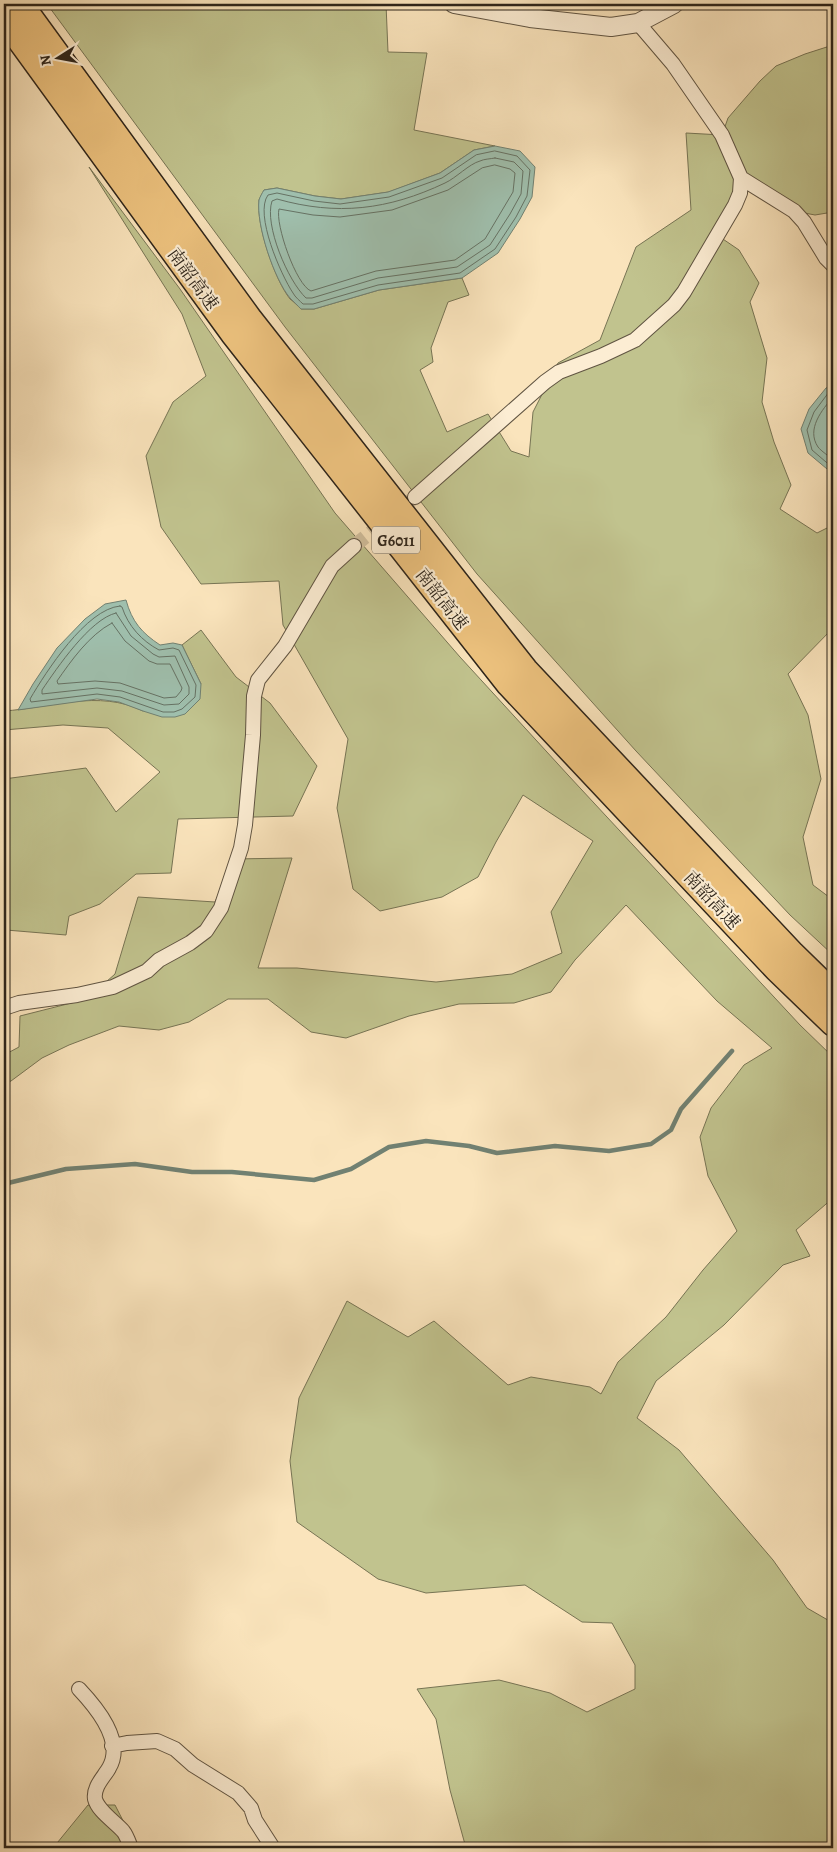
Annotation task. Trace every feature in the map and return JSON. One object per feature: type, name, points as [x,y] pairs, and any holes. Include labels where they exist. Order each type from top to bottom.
[{"type":"highway","name":"南韶高速","points":[[20,4],[250,320],[525,670],[792,954],[833,994]]},
{"type":"highway","name":"南韶高速","points":[[4,18],[233,333],[509,684],[777,969],[833,1023]]},
{"type":"street","points":[[454,4],[530,18],[611,27],[638,23],[674,4]]},
{"type":"street","points":[[415,497],[544,382],[558,372],[601,356],[635,340],[674,305],[684,292],[735,205],[740,193],[741,178],[722,135],[673,64],[638,23]]},
{"type":"street","points":[[741,178],[794,211],[804,222],[826,258],[833,265]]},
{"type":"street","points":[[4,1008],[19,1003],[77,995],[113,987],[147,971],[159,960],[190,943],[206,931],[221,908],[241,848],[245,825],[253,735],[254,696],[258,680],[285,646],[332,566],[354,546]]},
{"type":"street","points":[[78,1689],[102,1717],[111,1737],[113,1751],[111,1766],[97,1786],[95,1796],[98,1805],[124,1833],[132,1848]]},
{"type":"street","points":[[112,1746],[157,1741],[175,1749],[193,1765],[238,1792],[251,1808],[255,1820],[273,1848]]},
{"type":"green space","points":[[47,4],[386,4],[388,52],[427,53],[414,130],[495,146],[474,150],[440,173],[389,192],[341,199],[277,188],[264,190],[259,200],[259,211],[260,223],[268,252],[284,290],[290,299],[301,309],[314,309],[379,290],[462,278],[469,295],[448,302],[431,348],[433,362],[420,370],[447,432],[488,414],[511,451],[529,457],[533,412],[558,363],[600,340],[636,247],[691,210],[686,133],[722,135],[728,118],[760,81],[776,66],[833,45],[833,212],[815,215],[794,211],[741,178],[717,235],[739,250],[759,283],[750,302],[767,358],[762,402],[774,442],[791,485],[780,509],[817,533],[833,525],[833,628],[788,674],[808,715],[821,779],[803,837],[813,885],[833,900],[833,955],[790,915],[636,751],[477,574],[285,327]]},
{"type":"green space","points":[[89,167],[180,289],[335,513],[460,657],[568,775],[800,1025],[833,1057],[833,1198],[796,1230],[810,1256],[783,1265],[724,1325],[656,1381],[637,1418],[679,1450],[773,1560],[807,1608],[833,1623],[833,1848],[466,1848],[450,1790],[436,1719],[417,1689],[499,1680],[550,1693],[587,1712],[635,1689],[635,1665],[612,1623],[582,1622],[525,1585],[426,1593],[378,1579],[297,1522],[290,1461],[299,1398],[347,1301],[408,1337],[434,1321],[508,1385],[531,1377],[590,1387],[601,1394],[618,1362],[666,1317],[737,1231],[708,1176],[700,1137],[711,1108],[744,1065],[772,1048],[717,1001],[626,905],[575,960],[551,992],[514,1003],[459,1004],[409,1016],[346,1038],[311,1032],[268,999],[228,999],[189,1022],[159,1030],[119,1026],[69,1045],[42,1058],[4,1084],[4,1055],[19,1047],[20,1016],[87,999],[115,974],[138,897],[215,902],[234,859],[292,858],[258,968],[297,968],[436,982],[512,974],[562,953],[551,912],[593,841],[523,795],[478,877],[442,897],[380,911],[353,889],[337,808],[348,739],[283,625],[279,581],[201,584],[161,527],[146,456],[173,402],[206,376],[182,314]]},
{"type":"green space","points":[[201,630],[236,677],[270,703],[317,766],[293,816],[178,819],[171,873],[136,874],[100,904],[69,916],[66,935],[6,930],[4,942],[4,779],[86,768],[116,812],[160,772],[108,728],[63,725],[4,730],[4,711],[74,702],[109,701],[143,711],[201,684],[182,645]]},
{"type":"green space","points":[[88,1805],[115,1805],[137,1848],[53,1848]]},
{"type":"water","points":[[495,146],[520,151],[535,167],[532,197],[498,253],[462,278],[379,290],[314,309],[301,309],[290,298],[272,265],[263,237],[259,200],[264,190],[277,188],[341,199],[388,192],[440,173],[474,150]]},
{"type":"water","points":[[833,385],[833,474],[808,453],[801,429],[809,409],[826,388]]},
{"type":"water","points":[[126,600],[128,608],[138,626],[148,636],[160,645],[173,643],[182,645],[201,684],[200,699],[185,714],[175,717],[162,717],[119,702],[97,699],[18,710],[57,648],[85,619],[105,604]]},
{"type":"waterway","points":[[4,1184],[66,1169],[135,1164],[192,1172],[232,1172],[314,1180],[351,1169],[389,1147],[426,1141],[469,1146],[497,1153],[555,1146],[609,1151],[651,1144],[671,1130],[681,1109],[732,1051]]},
{"type":"tunnel","points":[[354,546],[415,497]]}]
